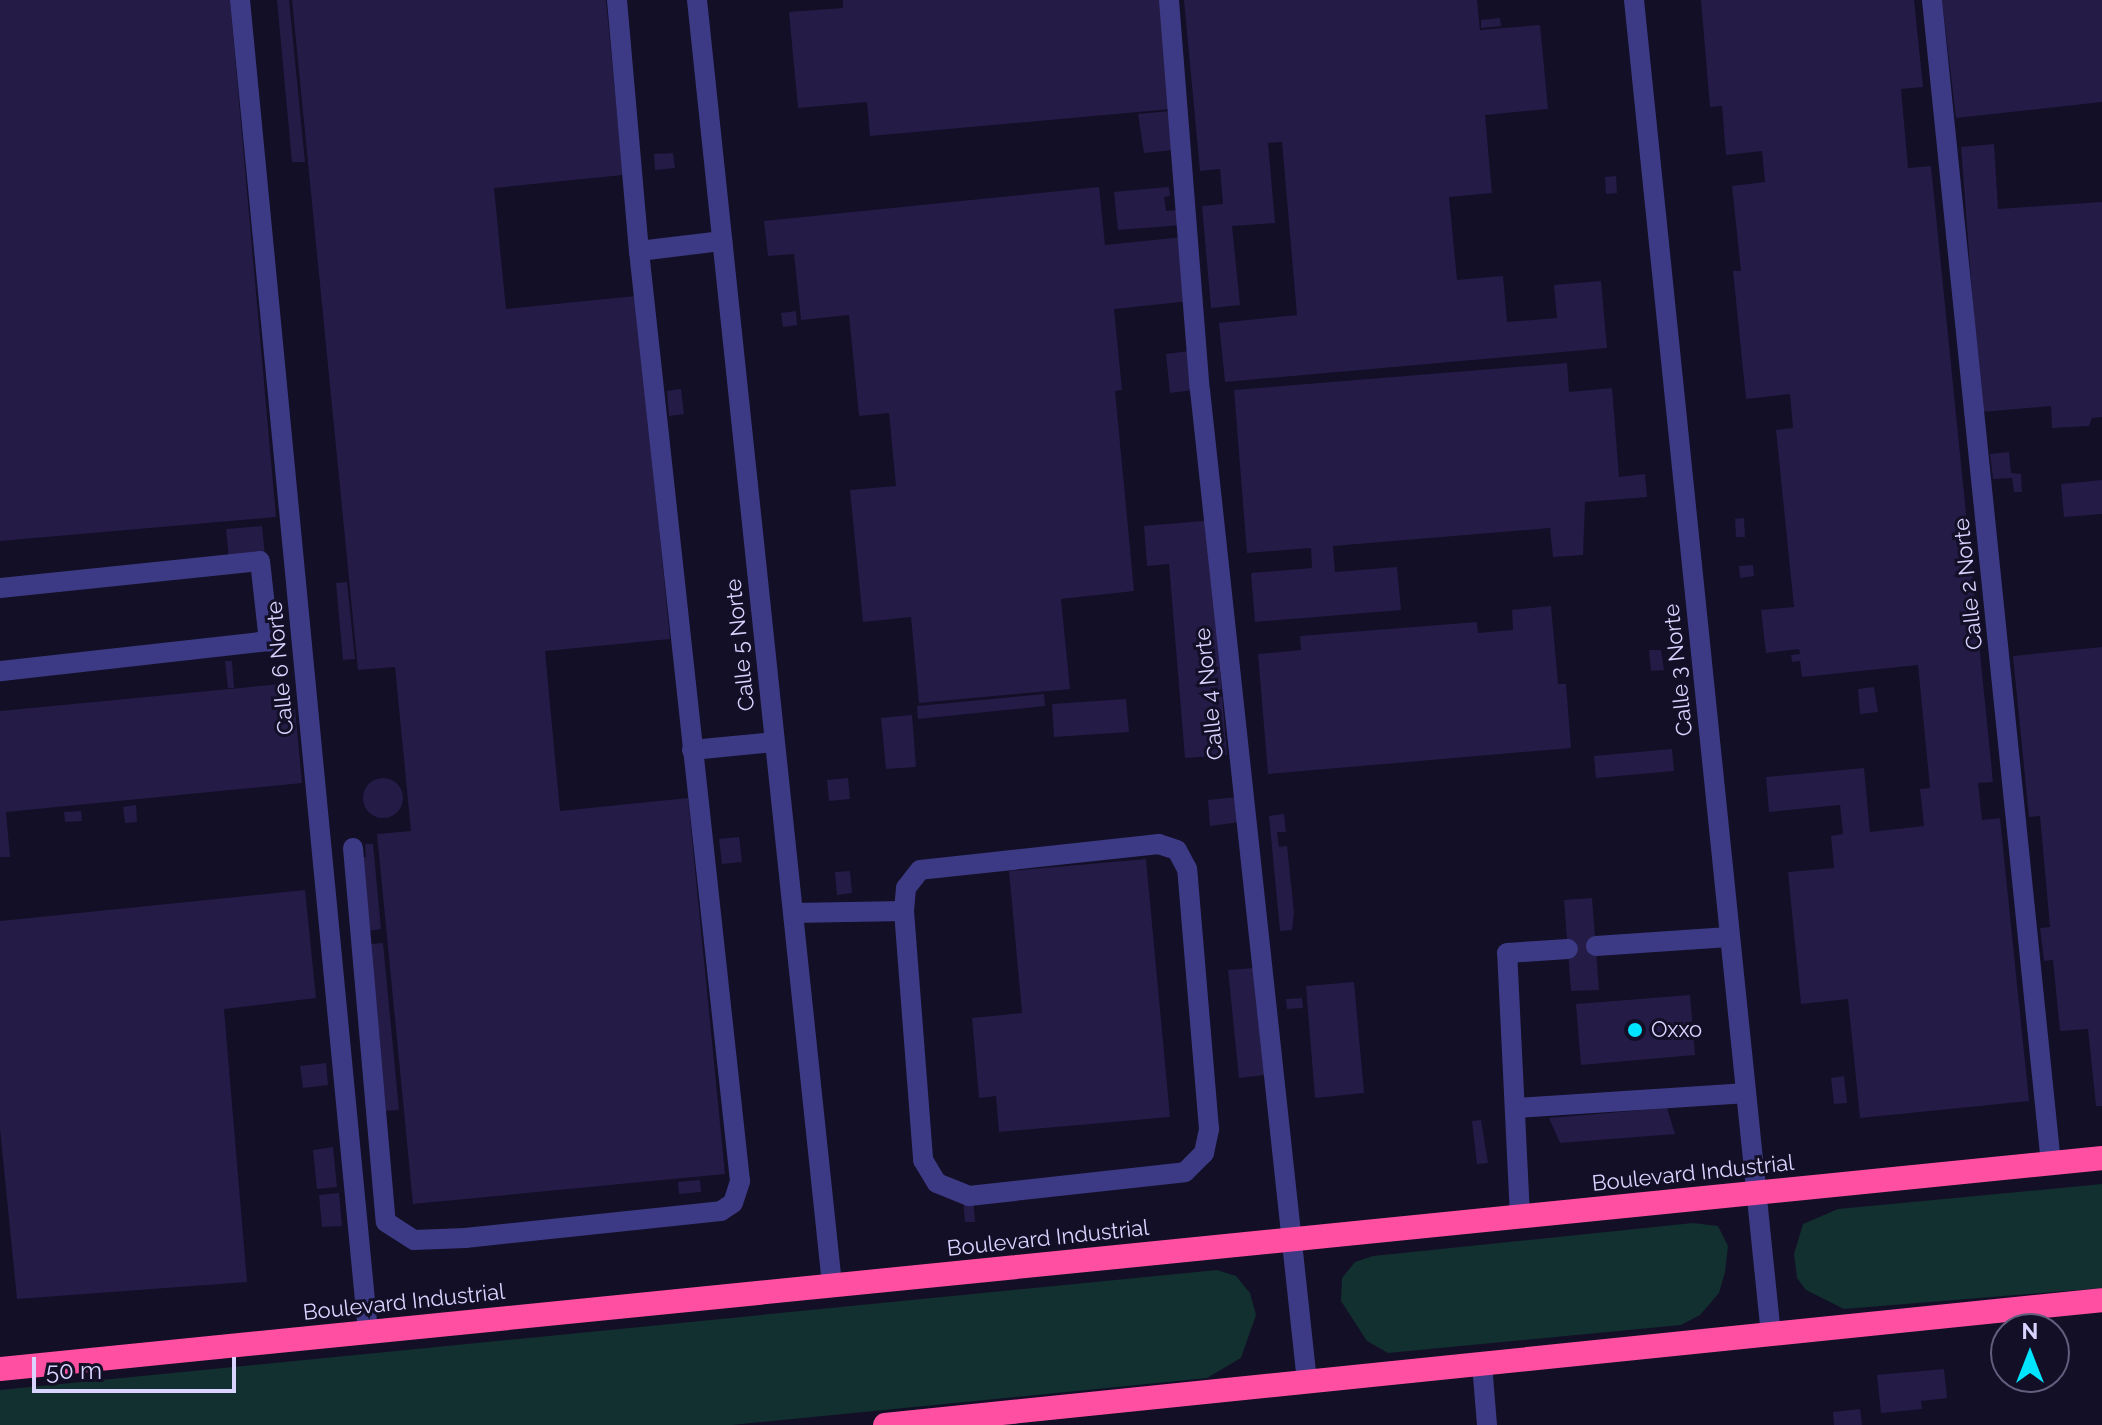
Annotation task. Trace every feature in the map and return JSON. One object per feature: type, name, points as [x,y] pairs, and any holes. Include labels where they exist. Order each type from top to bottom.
[{"type":"highway","name":"Boulevard Industrial","points":[[0,1369],[2102,1158]]},
{"type":"highway","points":[[885,1425],[2102,1300]]},
{"type":"street","name":"Calle 6 Norte","points":[[240,0],[368,1332]]},
{"type":"street","points":[[353,848],[386,1222],[414,1240],[452,1239],[721,1211],[733,1203],[740,1181],[639,251],[617,0]]},
{"type":"street","name":"Calle 5 Norte","points":[[697,0],[832,1285]]},
{"type":"street","name":"Calle 4 Norte","points":[[1169,0],[1200,390],[1307,1382]]},
{"type":"street","name":"Calle 3 Norte","points":[[1634,0],[1771,1334]]},
{"type":"street","name":"Calle 2 Norte","points":[[1932,0],[2051,1163]]},
{"type":"street","points":[[639,251],[722,241]]},
{"type":"street","points":[[0,588],[260,561],[269,641],[0,671]]},
{"type":"street","points":[[692,750],[775,742]]},
{"type":"street","points":[[1159,844],[1177,850],[1187,869],[1209,1129],[1204,1153],[1185,1172],[969,1196],[937,1183],[923,1160],[904,911],[906,888],[920,870],[1159,844]]},
{"type":"street","points":[[793,913],[904,911]]},
{"type":"street","points":[[1596,946],[1729,937]]},
{"type":"street","points":[[1520,1216],[1507,953],[1568,949]]},
{"type":"street","points":[[1515,1108],[1744,1093]]},
{"type":"street","points":[[1482,1364],[1487,1425]]},
{"type":"green space","points":[[2102,1184],[2102,1288],[1844,1309],[1806,1290],[1797,1278],[1794,1254],[1803,1224],[1838,1209]]},
{"type":"green space","points":[[1693,1223],[1718,1226],[1728,1246],[1725,1272],[1719,1293],[1700,1315],[1681,1325],[1388,1353],[1367,1341],[1341,1301],[1342,1278],[1355,1262],[1373,1256]]},
{"type":"green space","points":[[1217,1270],[1236,1276],[1250,1293],[1256,1315],[1241,1358],[1207,1378],[732,1425],[0,1425],[0,1390]]},
{"type":"building","points":[[0,0],[230,0],[276,517],[0,541]]},
{"type":"building","points":[[277,0],[289,0],[305,162],[292,162]]},
{"type":"building","points":[[292,0],[606,0],[623,175],[494,188],[506,309],[636,296],[670,639],[545,651],[560,811],[688,798],[725,1174],[413,1204],[377,834],[411,831],[395,667],[358,670]]},
{"type":"building","points":[[843,0],[1161,0],[1171,109],[870,136],[867,102],[798,108],[789,12],[843,8]]},
{"type":"building","points":[[1184,0],[1477,0],[1480,30],[1540,25],[1548,109],[1485,115],[1492,193],[1449,197],[1457,280],[1503,276],[1507,322],[1557,318],[1554,285],[1601,281],[1607,348],[1225,382],[1219,323],[1297,315],[1282,142],[1268,143],[1275,223],[1232,226],[1240,305],[1211,308],[1202,206],[1223,204],[1220,169],[1200,171]]},
{"type":"building","points":[[1701,0],[1914,0],[1923,87],[1901,89],[1908,168],[1931,166],[1993,782],[1978,783],[1982,820],[2000,818],[2029,1101],[1860,1118],[1848,999],[1801,1004],[1788,872],[1834,868],[1831,836],[1843,834],[1840,805],[1769,812],[1766,777],[1864,768],[1870,832],[1924,826],[1920,789],[1930,788],[1918,665],[1802,677],[1800,661],[1792,662],[1791,655],[1800,654],[1799,649],[1766,653],[1761,610],[1794,607],[1776,430],[1793,428],[1790,394],[1746,399],[1733,271],[1741,271],[1732,186],[1765,182],[1762,151],[1726,155],[1722,106],[1710,107]]},
{"type":"building","points":[[1942,0],[2102,0],[2102,102],[1956,118]]},
{"type":"building","points":[[1500,18],[1501,26],[1481,28],[1481,20]]},
{"type":"building","points":[[1170,111],[1174,150],[1144,153],[1138,114]]},
{"type":"building","points":[[1994,144],[1998,209],[2102,202],[2102,417],[2092,418],[2089,426],[2052,428],[2051,406],[1981,412],[1961,147]]},
{"type":"building","points":[[673,153],[675,168],[655,170],[654,154]]},
{"type":"building","points":[[1616,176],[1617,193],[1606,194],[1605,177]]},
{"type":"building","points":[[1099,187],[1105,245],[1183,237],[1190,301],[1114,309],[1122,390],[1115,391],[1134,591],[1061,599],[1070,689],[919,703],[911,617],[863,622],[850,490],[896,486],[889,413],[859,416],[849,315],[801,320],[794,254],[768,256],[764,221]]},
{"type":"building","points":[[1169,187],[1170,196],[1164,197],[1166,211],[1180,210],[1182,225],[1118,230],[1114,192]]},
{"type":"building","points":[[796,311],[797,325],[783,327],[781,313]]},
{"type":"building","points":[[1189,351],[1193,390],[1170,393],[1166,354]]},
{"type":"building","points":[[1567,363],[1569,392],[1612,388],[1619,477],[1645,474],[1647,497],[1585,502],[1583,555],[1553,557],[1550,528],[1333,546],[1335,572],[1397,567],[1401,610],[1255,622],[1251,573],[1312,568],[1311,548],[1247,553],[1234,390]]},
{"type":"building","points":[[681,389],[684,414],[669,416],[667,391]]},
{"type":"building","points":[[2009,452],[2011,473],[2021,474],[2022,492],[2014,492],[2012,478],[1993,479],[1990,454]]},
{"type":"building","points":[[2102,480],[2102,514],[2064,517],[2061,484]]},
{"type":"building","points":[[1744,518],[1745,537],[1736,537],[1735,519]]},
{"type":"building","points":[[1214,520],[1211,561],[1227,755],[1185,758],[1169,564],[1147,566],[1144,526]]},
{"type":"building","points":[[262,526],[265,556],[229,560],[226,529]]},
{"type":"building","points":[[1753,565],[1754,576],[1740,578],[1739,566]]},
{"type":"building","points":[[347,582],[355,659],[343,660],[336,583]]},
{"type":"building","points":[[1551,606],[1558,684],[1566,684],[1571,748],[1268,774],[1258,654],[1301,650],[1300,636],[1477,622],[1478,633],[1513,630],[1512,610]]},
{"type":"building","points":[[2102,647],[2102,1106],[2096,1106],[2088,1029],[2060,1031],[2053,960],[2044,961],[2040,928],[2050,927],[2040,816],[2029,817],[2013,656]]},
{"type":"building","points":[[1649,650],[1661,650],[1664,670],[1651,671]]},
{"type":"building","points":[[225,661],[232,661],[234,688],[228,688]]},
{"type":"building","points":[[281,684],[283,711],[295,709],[302,783],[6,812],[10,857],[0,857],[0,711]]},
{"type":"building","points":[[1874,687],[1878,712],[1860,714],[1858,689]]},
{"type":"building","points":[[1044,694],[1045,706],[918,719],[917,706]]},
{"type":"building","points":[[1126,699],[1129,732],[1054,737],[1052,704]]},
{"type":"building","points":[[912,715],[916,767],[886,769],[881,718]]},
{"type":"building","points":[[1672,749],[1674,771],[1596,778],[1594,756]]},
{"type":"building","points":[[383,778],[397,784],[403,798],[397,812],[383,818],[369,812],[363,798],[369,784]]},
{"type":"building","points":[[848,778],[850,799],[829,801],[827,780]]},
{"type":"building","points":[[1237,797],[1240,822],[1210,826],[1208,800]]},
{"type":"building","points":[[136,805],[137,822],[125,823],[123,807]]},
{"type":"building","points":[[81,811],[82,821],[65,822],[64,812]]},
{"type":"building","points":[[1284,814],[1286,832],[1277,832],[1279,847],[1287,846],[1294,913],[1292,930],[1280,931],[1269,816]]},
{"type":"building","points":[[739,837],[742,862],[722,864],[719,839]]},
{"type":"building","points":[[365,844],[373,844],[381,929],[368,931],[360,857],[366,857]]},
{"type":"building","points":[[1146,859],[1170,1117],[999,1132],[996,1096],[979,1098],[972,1018],[1022,1013],[1009,871]]},
{"type":"building","points":[[850,871],[852,893],[837,895],[835,872]]},
{"type":"building","points":[[305,890],[316,998],[224,1009],[247,1282],[17,1299],[0,1129],[0,921]]},
{"type":"building","points":[[1592,898],[1599,990],[1571,991],[1564,900]]},
{"type":"building","points":[[383,943],[399,1110],[386,1111],[370,944]]},
{"type":"building","points":[[1254,968],[1265,1075],[1239,1078],[1228,970]]},
{"type":"building","points":[[1354,982],[1364,1093],[1315,1098],[1306,986]]},
{"type":"building","name":"Oxxo","points":[[1690,995],[1695,1055],[1581,1065],[1576,1004]]},
{"type":"building","points":[[1302,998],[1303,1008],[1287,1009],[1286,999]]},
{"type":"building","points":[[326,1063],[328,1085],[303,1088],[300,1066]]},
{"type":"building","points":[[1844,1076],[1847,1103],[1834,1104],[1831,1078]]},
{"type":"building","points":[[1667,1108],[1675,1134],[1560,1143],[1549,1118]]},
{"type":"building","points":[[1481,1120],[1488,1163],[1477,1164],[1472,1121]]},
{"type":"building","points":[[333,1147],[337,1187],[317,1189],[313,1150]]},
{"type":"building","points":[[700,1180],[701,1192],[679,1194],[678,1182]]},
{"type":"building","points":[[339,1193],[342,1226],[322,1227],[319,1195]]},
{"type":"building","points":[[973,1196],[975,1222],[965,1222],[963,1197]]},
{"type":"building","points":[[1944,1369],[1947,1398],[1921,1401],[1922,1409],[1881,1413],[1877,1375]]},
{"type":"building","points":[[1860,1409],[1862,1425],[1834,1425],[1833,1412]]},
{"type":"place","name":"Oxxo","points":[[1635,1030]]}]
